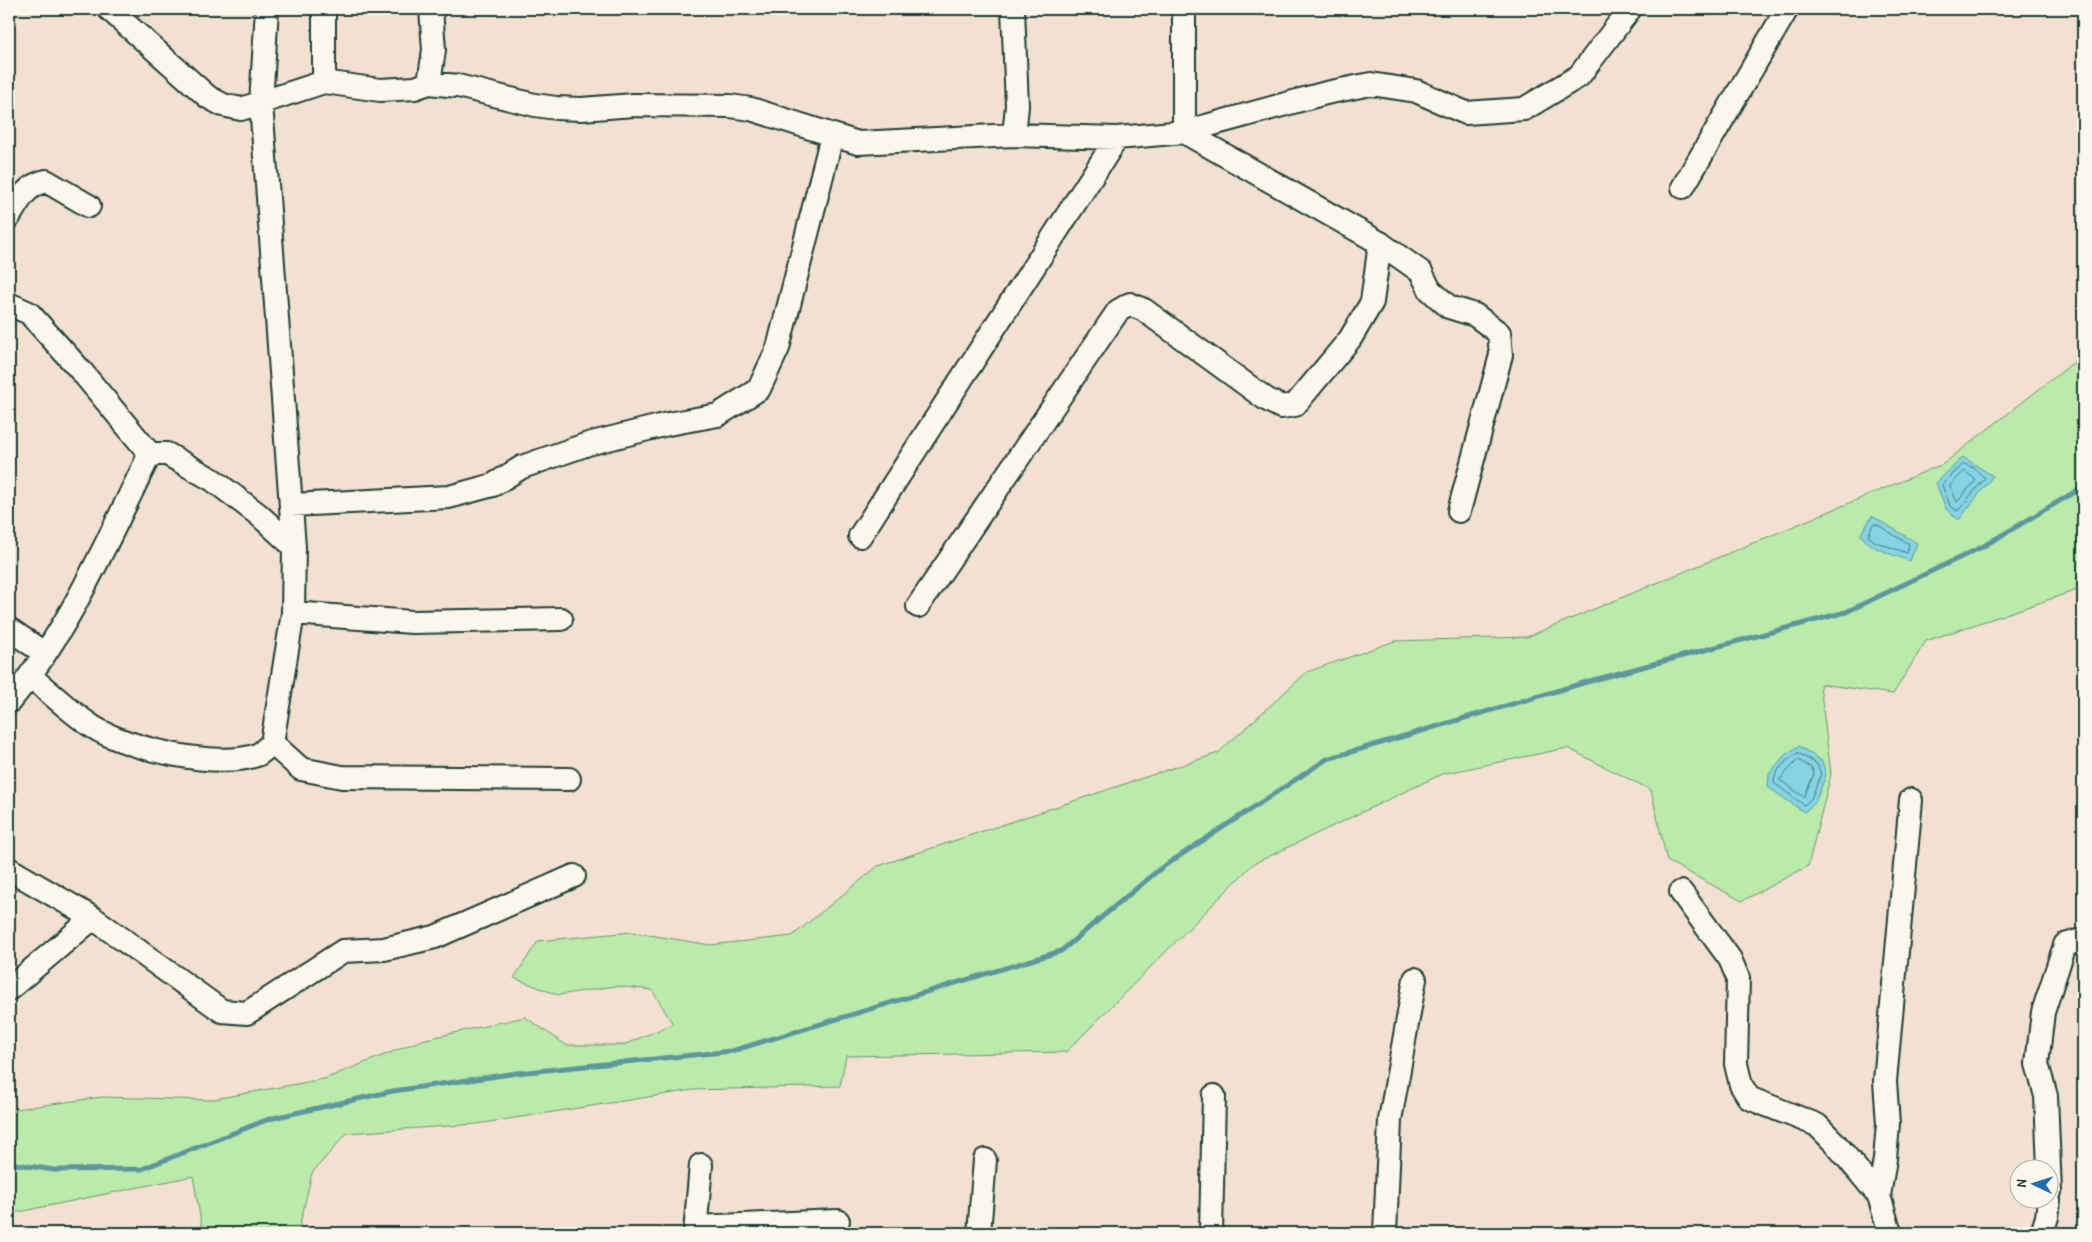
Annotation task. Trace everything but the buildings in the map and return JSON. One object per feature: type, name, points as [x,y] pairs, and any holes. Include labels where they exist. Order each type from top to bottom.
[{"type":"street","points":[[109,9],[208,97],[223,106],[241,109],[324,82],[380,90],[415,88],[429,83],[458,86],[535,105],[556,108],[730,106],[751,110],[858,143],[1014,136],[1117,138],[1184,132],[1326,93],[1371,84],[1416,90],[1466,113],[1524,109],[1579,76],[1630,9]]},
{"type":"street","points":[[30,676],[94,727],[144,748],[197,758],[227,760],[259,754],[272,743],[294,613],[294,547],[261,103],[267,9]]},
{"type":"street","points":[[324,9],[324,82]]},
{"type":"street","points":[[429,83],[434,50],[431,9]]},
{"type":"street","points":[[1013,9],[1017,106],[1014,136]]},
{"type":"street","points":[[1184,9],[1184,132]]},
{"type":"street","points":[[1683,187],[1787,9]]},
{"type":"street","points":[[1184,132],[1380,242],[1421,272],[1430,290],[1449,307],[1475,315],[1499,333],[1501,355],[1459,511]]},
{"type":"street","points":[[291,506],[449,497],[493,485],[522,466],[588,444],[668,424],[718,415],[759,389],[778,348],[832,136]]},
{"type":"street","points":[[860,536],[1117,138]]},
{"type":"street","points":[[9,217],[26,190],[37,183],[46,181],[89,206]]},
{"type":"street","points":[[918,606],[1118,311],[1130,304],[1144,310],[1266,399],[1281,407],[1295,405],[1350,339],[1372,302],[1380,242]]},
{"type":"street","points":[[9,304],[29,313],[82,372],[150,454]]},
{"type":"street","points":[[150,454],[167,454],[213,480],[259,514],[294,547]]},
{"type":"street","points":[[9,702],[30,676],[83,587],[150,454]]},
{"type":"street","points":[[294,613],[412,622],[561,619]]},
{"type":"street","points":[[9,629],[44,653]]},
{"type":"street","points":[[272,743],[300,769],[342,777],[569,779]]},
{"type":"street","points":[[1879,1196],[1886,1151],[1888,1124],[1885,1081],[1911,800]]},
{"type":"street","points":[[9,869],[93,918],[222,1011],[247,1014],[343,951],[384,949],[435,937],[574,876]]},
{"type":"street","points":[[1681,892],[1730,959],[1738,978],[1736,1064],[1740,1085],[1749,1098],[1817,1126],[1835,1143],[1879,1196],[1890,1233]]},
{"type":"street","points":[[9,989],[93,918]]},
{"type":"street","points":[[2049,1160],[2046,1096],[2037,1064],[2043,1012],[2065,944],[2078,941],[2083,942]]},
{"type":"street","points":[[1385,1233],[1390,1120],[1415,979]]},
{"type":"street","points":[[1211,1233],[1214,1096]]},
{"type":"street","points":[[979,1233],[985,1160]]},
{"type":"street","points":[[701,1165],[695,1230],[838,1220]]},
{"type":"street","points":[[2042,1233],[2048,1210]]},
{"type":"green space","points":[[2083,355],[2083,588],[1926,641],[1893,694],[1820,684],[1831,774],[1808,866],[1742,901],[1667,861],[1651,790],[1567,748],[1442,774],[1253,864],[1066,1052],[846,1056],[840,1086],[693,1090],[477,1124],[347,1133],[312,1173],[298,1233],[203,1233],[193,1176],[9,1214],[9,1110],[102,1097],[209,1100],[324,1079],[422,1040],[525,1017],[566,1045],[623,1045],[673,1024],[652,990],[616,986],[558,995],[514,978],[538,941],[631,932],[710,945],[792,936],[878,866],[1218,753],[1307,672],[1395,641],[1527,637],[1943,464]]},
{"type":"water","points":[[1963,457],[1993,476],[1959,520],[1946,509],[1936,483]]},
{"type":"water","points":[[1872,516],[1917,543],[1910,561],[1875,548],[1864,539],[1861,534]]},
{"type":"water","points":[[1799,746],[1822,761],[1826,775],[1815,803],[1804,812],[1768,787],[1769,774],[1785,755]]},
{"type":"waterway","points":[[9,1163],[54,1170],[142,1169],[269,1119],[393,1091],[517,1073],[732,1051],[1061,951],[1161,868],[1327,759],[1590,681],[1846,612],[1982,547],[2083,487]]}]
